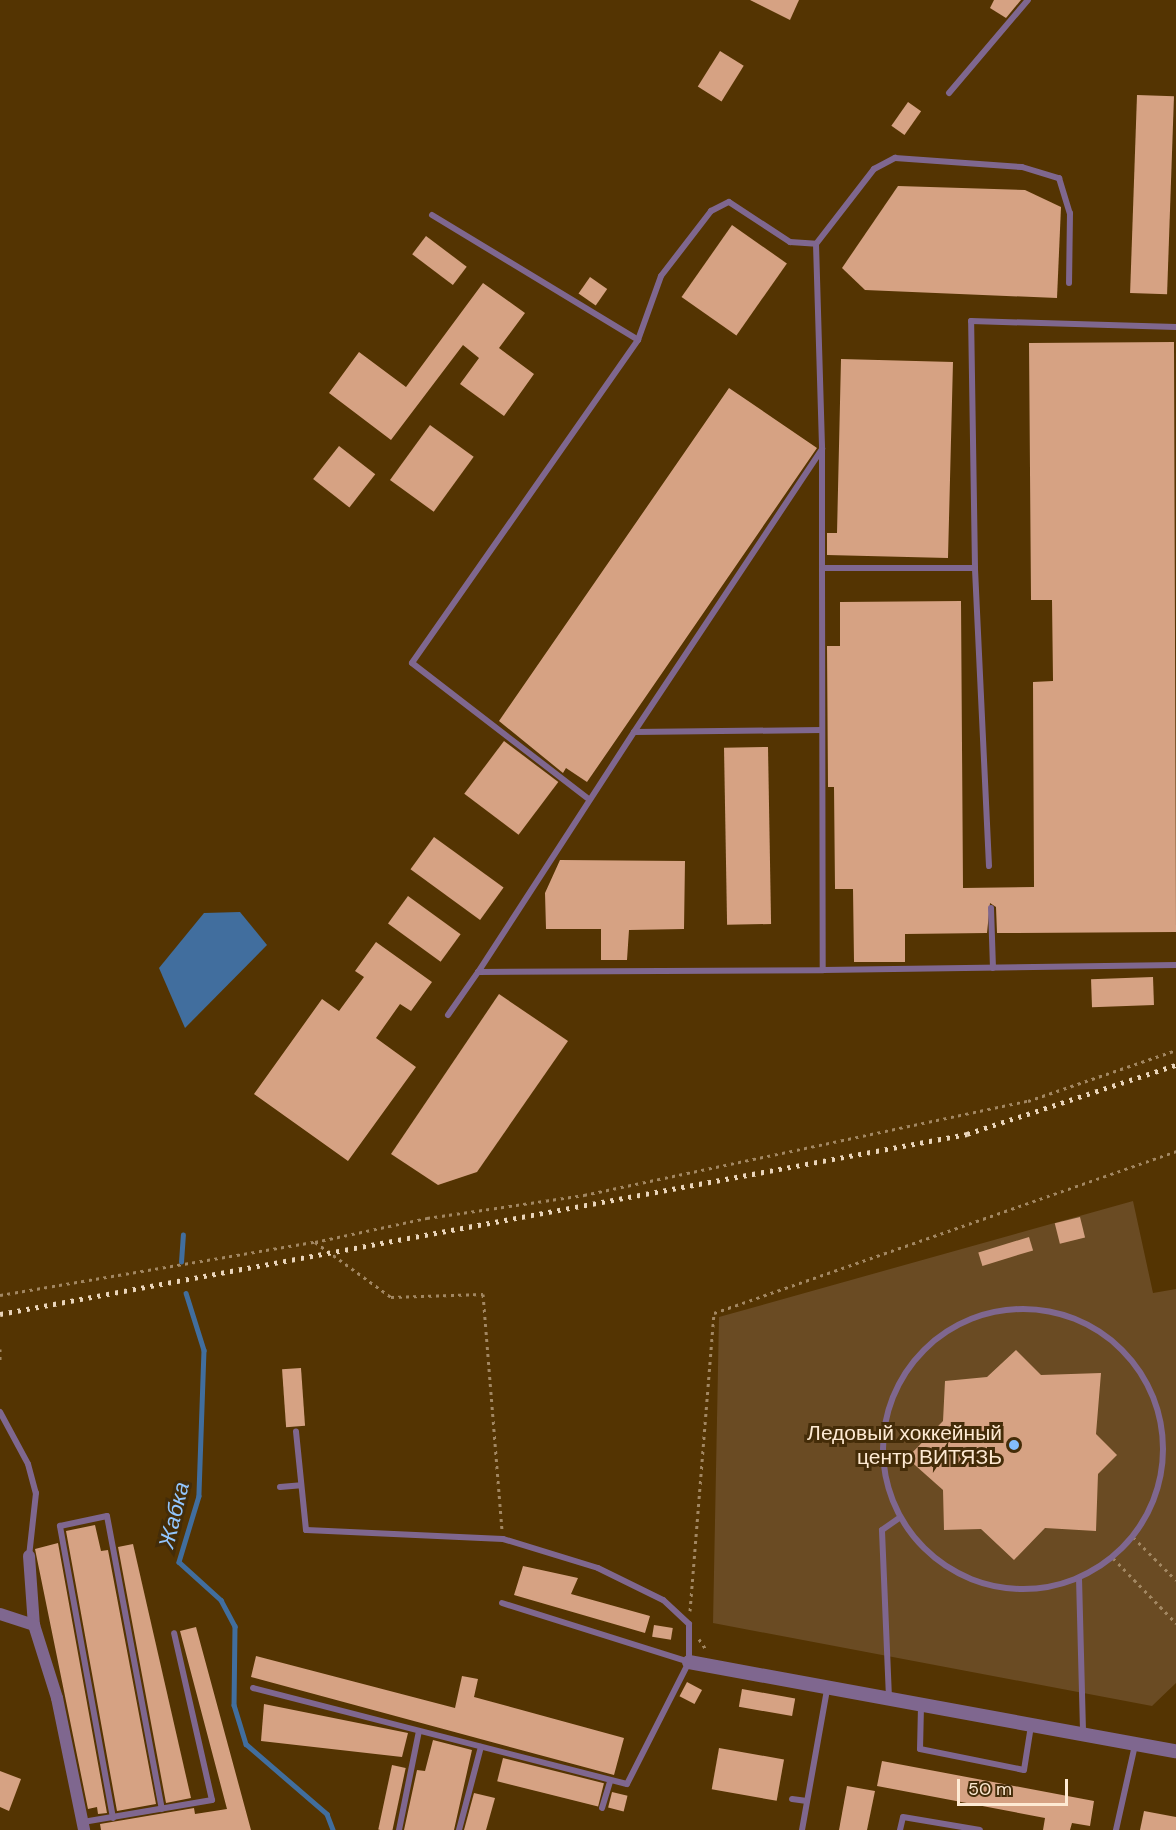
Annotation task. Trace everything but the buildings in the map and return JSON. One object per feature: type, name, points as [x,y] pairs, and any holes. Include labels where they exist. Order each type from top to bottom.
[{"type":"street","points":[[29,1556],[34,1624],[57,1698],[84,1826]]},
{"type":"street","points":[[0,1614],[34,1624]]},
{"type":"street","points":[[689,1662],[1176,1752]]},
{"type":"lane","points":[[949,93],[1028,0]]},
{"type":"lane","points":[[823,970],[822,449],[816,244],[884,161],[1022,167],[1059,178],[1066,191],[1069,283]]},
{"type":"lane","points":[[587,798],[412,663],[638,340],[661,276],[711,211],[729,202],[790,242],[816,244]]},
{"type":"lane","points":[[432,215],[638,340]]},
{"type":"lane","points":[[989,866],[975,568],[971,321],[1176,327]]},
{"type":"lane","points":[[448,1015],[478,972],[587,798],[634,732],[822,449]]},
{"type":"lane","points":[[822,568],[975,568]]},
{"type":"lane","points":[[634,732],[822,730]]},
{"type":"lane","points":[[991,908],[993,968]]},
{"type":"lane","points":[[478,972],[1176,965]]},
{"type":"lane","points":[[1034,1309],[1072,1317],[1105,1335],[1133,1361],[1152,1393],[1163,1430],[1163,1467],[1153,1504],[1133,1537],[1113,1558],[1079,1578],[1021,1590],[982,1584],[938,1562],[899,1518],[885,1482],[882,1445],[888,1407],[904,1373],[929,1344],[960,1323],[996,1311],[1034,1309]]},
{"type":"lane","points":[[0,1412],[28,1464],[36,1493],[29,1556]]},
{"type":"lane","points":[[253,1689],[627,1784],[689,1662],[689,1624],[663,1600],[598,1568],[503,1539],[306,1530],[296,1432]]},
{"type":"lane","points":[[280,1487],[301,1485]]},
{"type":"lane","points":[[113,1818],[60,1526],[107,1516],[162,1809]]},
{"type":"lane","points":[[889,1699],[882,1530],[899,1518]]},
{"type":"lane","points":[[1079,1578],[1083,1734]]},
{"type":"lane","points":[[502,1603],[689,1662]]},
{"type":"lane","points":[[84,1826],[113,1818],[212,1800],[174,1633]]},
{"type":"lane","points":[[802,1830],[827,1689]]},
{"type":"lane","points":[[921,1705],[920,1749],[1024,1770],[1031,1725]]},
{"type":"lane","points":[[399,1830],[419,1731]]},
{"type":"lane","points":[[1116,1830],[1135,1745]]},
{"type":"lane","points":[[459,1830],[481,1747]]},
{"type":"lane","points":[[602,1808],[610,1781]]},
{"type":"lane","points":[[792,1798],[807,1801]]},
{"type":"lane","points":[[900,1830],[903,1817],[980,1830]]},
{"type":"path","points":[[0,1294],[315,1242],[427,1218],[584,1196],[1028,1101],[1176,1050]]},
{"type":"path","points":[[689,1624],[714,1313],[1176,1151]]},
{"type":"path","points":[[315,1242],[391,1297],[483,1294],[503,1539]]},
{"type":"path","points":[[0,1349],[0,1362]]},
{"type":"path","points":[[1133,1537],[1176,1580]]},
{"type":"path","points":[[1113,1558],[1176,1623]]},
{"type":"shaded area","points":[[1133,1201],[1153,1293],[1176,1289],[1176,1683],[1152,1706],[713,1623],[719,1317]]},
{"type":"water","points":[[240,912],[267,945],[185,1028],[159,968],[204,913]]},
{"type":"waterway","name":"Жабка","points":[[181,1262],[183,1235]]},
{"type":"waterway","name":"Жабка","points":[[186,1293],[204,1350],[199,1496],[179,1562],[221,1600],[235,1626],[234,1705],[246,1744],[327,1814],[333,1830]]},
{"type":"railway","points":[[0,1314],[967,1134],[1176,1065]]},
{"type":"place","name":"Ледовый хоккейный центр ВИТЯЗЬ","points":[[1014,1445]]}]
